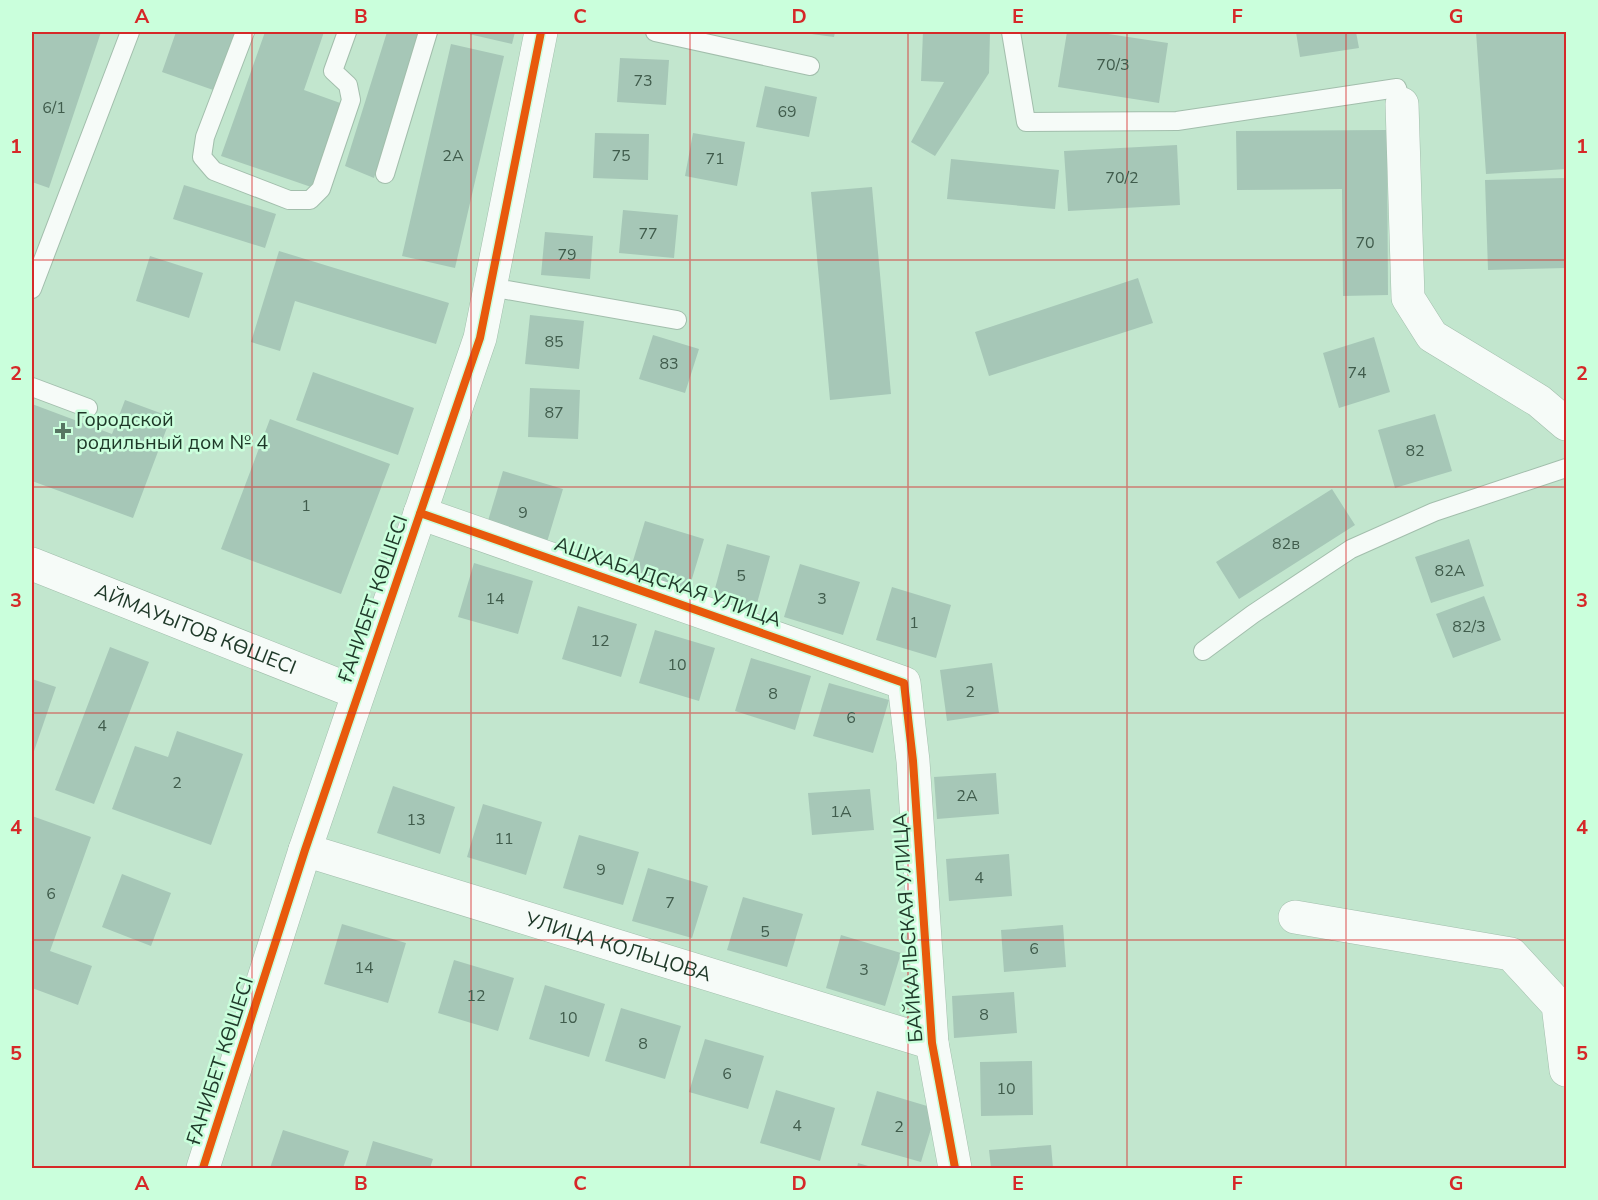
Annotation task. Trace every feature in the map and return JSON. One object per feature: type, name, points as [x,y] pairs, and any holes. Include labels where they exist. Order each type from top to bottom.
[{"type":"street","name":"ҒАНИБЕТ КӨШЕСІ","points":[[203,1168],[304,850],[480,338],[541,32]]},
{"type":"street","points":[[1402,104],[1408,298],[1432,336],[1539,401],[1566,424]]},
{"type":"street","name":"АШХАБАДСКАЯ УЛИЦА","points":[[420,513],[904,683]]},
{"type":"street","name":"АЙМАУЫТОВ КӨШЕСІ","points":[[32,564],[358,693]]},
{"type":"street","name":"БАЙКАЛЬСКАЯ УЛИЦА","points":[[904,683],[913,761],[932,1043],[955,1168]]},
{"type":"street","name":"УЛИЦА КОЛЬЦОВА","points":[[304,850],[932,1043]]},
{"type":"street","points":[[1295,917],[1511,954],[1558,1005],[1566,1070]]},
{"type":"lane","points":[[32,289],[130,32]]},
{"type":"lane","points":[[245,32],[205,137],[202,157],[214,171],[289,200],[310,200],[321,189],[351,100],[348,85],[333,71],[347,32]]},
{"type":"lane","points":[[386,174],[428,32]]},
{"type":"lane","points":[[655,32],[810,66]]},
{"type":"lane","points":[[1011,32],[1026,122],[1177,121],[1397,88],[1402,104]]},
{"type":"lane","points":[[490,287],[676,320]]},
{"type":"lane","points":[[32,387],[88,408]]},
{"type":"lane","points":[[1203,651],[1253,614],[1351,549],[1434,512],[1566,468]]},
{"type":"building","points":[[32,32],[101,32],[49,188],[32,182]]},
{"type":"building","points":[[176,32],[237,32],[216,91],[162,72]]},
{"type":"building","points":[[265,32],[324,32],[304,90],[343,104],[314,188],[221,156]]},
{"type":"building","points":[[387,32],[419,32],[374,178],[345,166]]},
{"type":"building","points":[[460,32],[515,32],[512,44]]},
{"type":"building","points":[[804,32],[835,32],[834,37]]},
{"type":"building","points":[[923,32],[990,32],[989,73],[935,156],[911,142],[944,82],[921,81]]},
{"type":"building","points":[[1067,32],[1095,32],[1168,43],[1159,103],[1058,87]]},
{"type":"building","points":[[1296,32],[1356,32],[1359,48],[1300,57]]},
{"type":"building","points":[[1476,32],[1566,32],[1566,169],[1486,174]]},
{"type":"building","points":[[451,44],[504,56],[455,268],[402,256]]},
{"type":"building","points":[[620,58],[669,60],[666,105],[617,102]]},
{"type":"building","points":[[765,86],[817,97],[809,137],[756,127]]},
{"type":"building","points":[[1387,130],[1388,295],[1343,296],[1342,189],[1237,190],[1236,131]]},
{"type":"building","points":[[595,133],[649,134],[648,180],[593,178]]},
{"type":"building","points":[[693,133],[745,142],[737,186],[685,176]]},
{"type":"building","points":[[1177,145],[1180,205],[1068,211],[1064,151]]},
{"type":"building","points":[[951,159],[1059,170],[1055,209],[947,199]]},
{"type":"building","points":[[1565,178],[1566,268],[1488,270],[1485,180]]},
{"type":"building","points":[[184,185],[276,214],[265,248],[173,219]]},
{"type":"building","points":[[872,187],[891,394],[830,400],[811,192]]},
{"type":"building","points":[[623,210],[678,215],[674,258],[619,253]]},
{"type":"building","points":[[545,232],[593,236],[590,279],[541,275]]},
{"type":"building","points":[[279,251],[449,303],[436,344],[295,301],[280,351],[251,342]]},
{"type":"building","points":[[150,256],[203,273],[189,318],[136,301]]},
{"type":"building","points":[[1138,278],[1153,323],[989,376],[975,332]]},
{"type":"building","points":[[530,315],[584,321],[579,369],[525,364]]},
{"type":"building","points":[[653,335],[699,349],[685,393],[639,379]]},
{"type":"building","points":[[1374,337],[1390,392],[1339,408],[1323,353]]},
{"type":"building","points":[[313,372],[414,408],[398,455],[296,420]]},
{"type":"building","points":[[530,388],[580,390],[578,439],[528,437]]},
{"type":"building","points":[[125,400],[171,417],[133,518],[32,481],[32,404],[112,434]]},
{"type":"building","points":[[1435,414],[1452,471],[1395,488],[1378,430]]},
{"type":"building","points":[[270,419],[390,464],[341,594],[221,549]]},
{"type":"building","points":[[503,471],[563,489],[547,542],[487,524]]},
{"type":"building","points":[[1332,489],[1355,525],[1239,599],[1216,562]]},
{"type":"building","points":[[645,521],[704,539],[688,592],[629,574]]},
{"type":"building","points":[[1469,539],[1484,586],[1431,603],[1415,557]]},
{"type":"building","points":[[727,544],[770,556],[756,607],[713,596]]},
{"type":"building","points":[[474,563],[533,581],[518,634],[458,617]]},
{"type":"building","points":[[800,564],[860,582],[843,635],[784,617]]},
{"type":"building","points":[[892,587],[951,605],[936,658],[876,640]]},
{"type":"building","points":[[1484,596],[1501,640],[1453,658],[1436,614]]},
{"type":"building","points":[[578,606],[637,624],[621,677],[562,659]]},
{"type":"building","points":[[655,630],[715,648],[699,701],[639,683]]},
{"type":"building","points":[[110,647],[149,662],[94,804],[55,790]]},
{"type":"building","points":[[751,658],[811,676],[795,730],[735,711]]},
{"type":"building","points":[[992,663],[999,713],[947,721],[940,670]]},
{"type":"building","points":[[32,679],[56,687],[32,757]]},
{"type":"building","points":[[829,683],[889,700],[873,753],[813,736]]},
{"type":"building","points":[[177,731],[243,754],[211,845],[112,809],[135,746],[168,757]]},
{"type":"building","points":[[996,773],[999,814],[937,819],[934,777]]},
{"type":"building","points":[[393,786],[455,807],[440,854],[377,833]]},
{"type":"building","points":[[870,789],[874,830],[812,835],[808,793]]},
{"type":"building","points":[[483,804],[542,822],[526,875],[467,857]]},
{"type":"building","points":[[32,816],[91,837],[50,951],[92,966],[78,1005],[32,988]]},
{"type":"building","points":[[579,835],[639,852],[623,905],[563,888]]},
{"type":"building","points":[[1009,854],[1012,896],[949,901],[946,859]]},
{"type":"building","points":[[648,868],[708,886],[692,938],[632,921]]},
{"type":"building","points":[[122,874],[171,893],[151,946],[102,927]]},
{"type":"building","points":[[743,897],[803,914],[787,967],[727,950]]},
{"type":"building","points":[[342,924],[406,943],[388,1003],[324,984]]},
{"type":"building","points":[[1063,925],[1066,967],[1004,972],[1001,930]]},
{"type":"building","points":[[841,935],[901,953],[885,1006],[826,988]]},
{"type":"building","points":[[454,960],[514,978],[498,1031],[438,1013]]},
{"type":"building","points":[[545,985],[605,1004],[589,1057],[529,1039]]},
{"type":"building","points":[[1014,992],[1017,1033],[954,1038],[952,996]]},
{"type":"building","points":[[621,1008],[681,1026],[665,1079],[605,1061]]},
{"type":"building","points":[[705,1039],[764,1056],[748,1109],[689,1092]]},
{"type":"building","points":[[1032,1061],[1033,1115],[981,1116],[980,1062]]},
{"type":"building","points":[[776,1090],[835,1108],[820,1161],[760,1143]]},
{"type":"building","points":[[877,1091],[937,1109],[921,1162],[861,1145]]},
{"type":"building","points":[[283,1130],[349,1151],[343,1168],[270,1168]]},
{"type":"building","points":[[373,1141],[433,1159],[430,1168],[365,1168]]},
{"type":"building","points":[[1051,1145],[1053,1168],[991,1168],[989,1150]]},
{"type":"building","points":[[858,1163],[875,1168],[857,1168]]},
{"type":"cycle path","points":[[203,1168],[305,850],[480,338],[541,32]]},
{"type":"cycle path","points":[[420,513],[904,683],[913,761],[932,1043],[955,1168]]},
{"type":"place","name":"Городской родильный дом № 4","points":[[63,431]]}]
